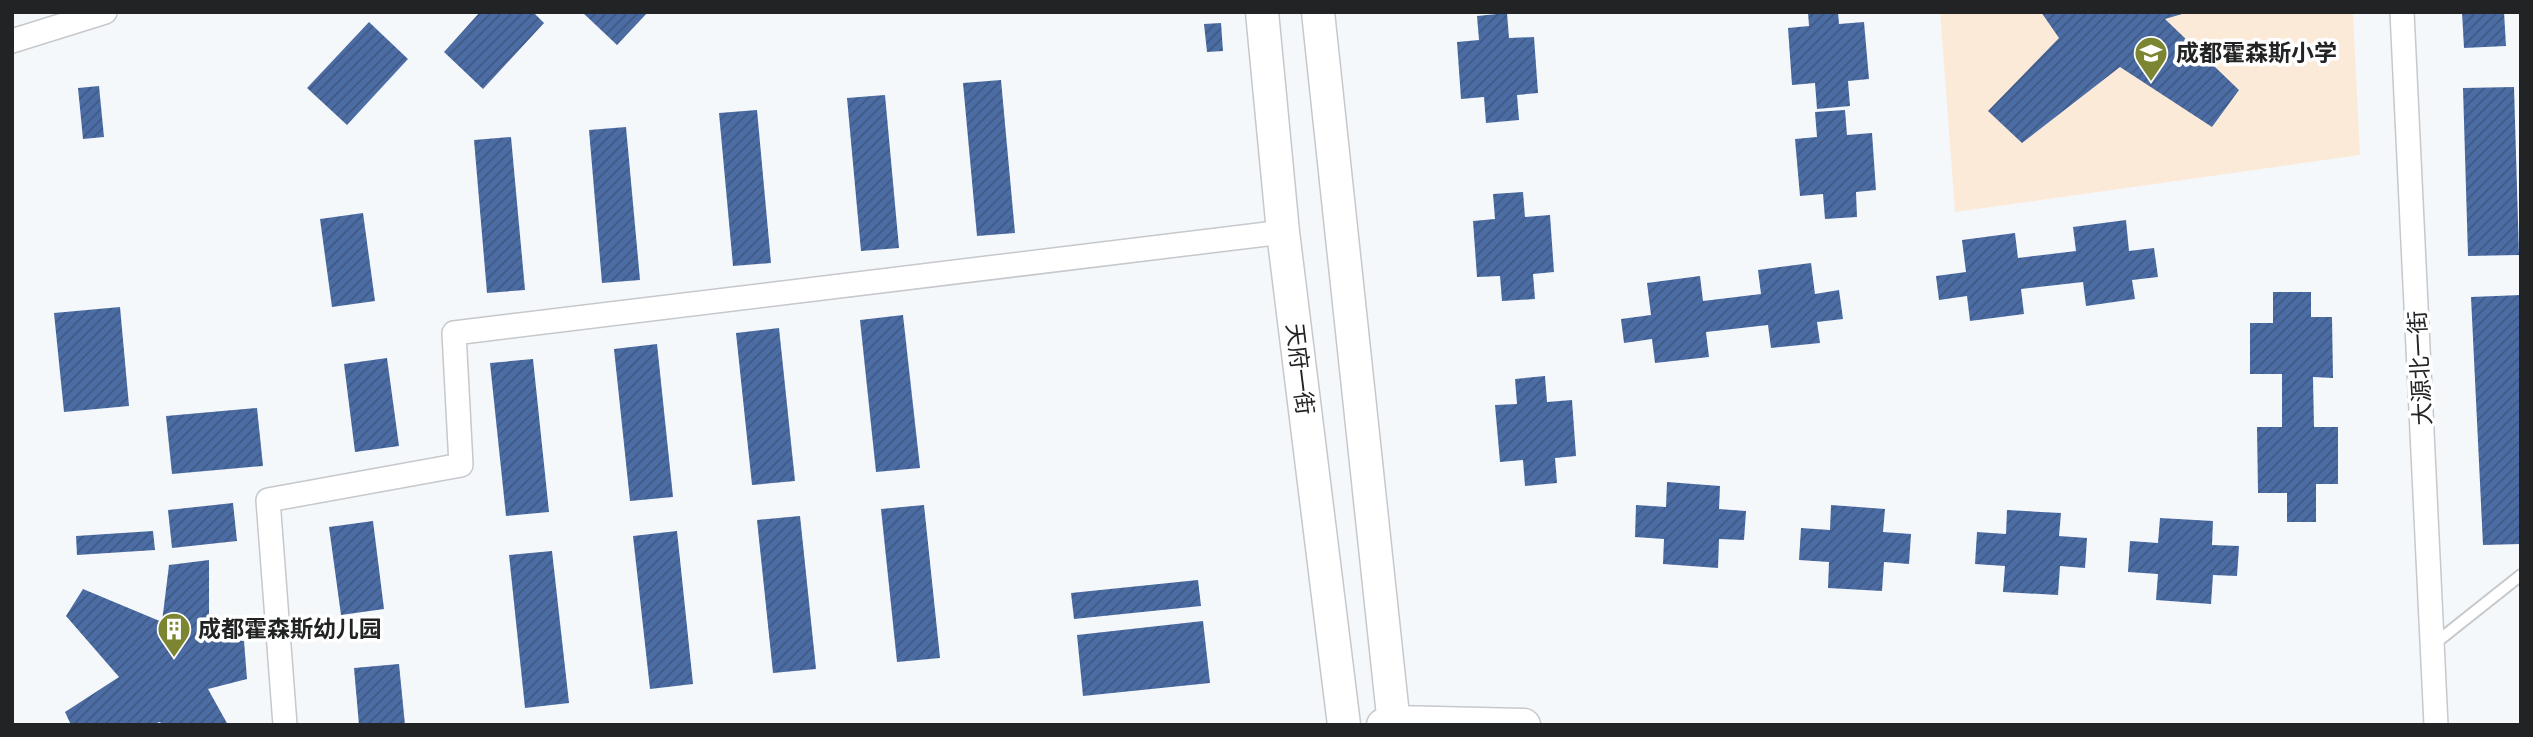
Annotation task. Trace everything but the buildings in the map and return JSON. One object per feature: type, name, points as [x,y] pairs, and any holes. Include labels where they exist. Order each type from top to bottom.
[{"type":"main road","name":"天府一街","points":[[1262,12],[1283,232],[1345,725]]},
{"type":"main road","points":[[1318,12],[1390,724],[1524,725]]},
{"type":"street","points":[[12,41],[105,12]]},
{"type":"street","name":"大源北一街","points":[[2402,12],[2436,725]]},
{"type":"street","points":[[285,725],[268,500],[461,465],[454,333],[1283,232]]},
{"type":"lane","points":[[2434,644],[2521,575]]},
{"type":"shaded area","name":"成都霍森斯小学","points":[[1940,12],[2353,12],[2360,155],[1955,212]]},
{"type":"place","name":"成都霍森斯小学","points":[[2151,83]]},
{"type":"place","name":"成都霍森斯幼儿园","points":[[174,659]]}]
